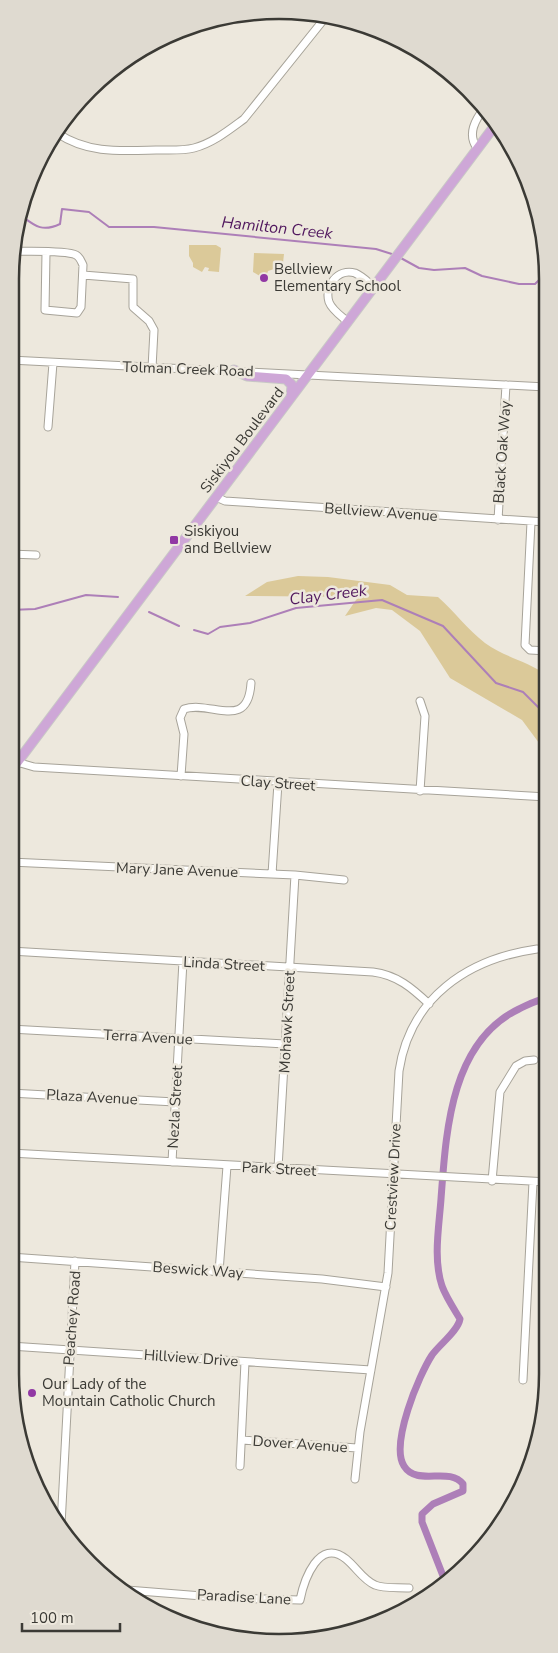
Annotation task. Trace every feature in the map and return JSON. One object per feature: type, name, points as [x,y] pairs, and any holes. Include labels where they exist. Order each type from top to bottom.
[{"type":"main road","name":"Siskiyou Boulevard","points":[[19,754],[291,398],[492,130]]},
{"type":"main road","points":[[234,370],[246,376],[286,379],[292,385],[291,398]]},
{"type":"street","points":[[62,136],[82,146],[101,150],[178,150],[202,145],[227,132],[244,119],[321,22]]},
{"type":"street","points":[[477,148],[472,142],[472,132],[474,124],[480,114]]},
{"type":"street","points":[[20,252],[46,253],[77,256],[82,262],[83,275],[80,309],[77,312],[47,311],[43,307],[46,253]]},
{"type":"street","points":[[348,322],[332,308],[328,301],[328,292],[335,277],[342,273],[356,273],[374,287]]},
{"type":"street","points":[[83,275],[133,279],[133,307],[149,321],[154,330],[152,368]]},
{"type":"street","name":"Tolman Creek Road","points":[[19,361],[539,387]]},
{"type":"street","points":[[48,427],[53,363]]},
{"type":"street","name":"Black Oak Way","points":[[498,520],[506,385]]},
{"type":"street","name":"Bellview Avenue","points":[[216,497],[225,502],[539,522]]},
{"type":"street","points":[[531,522],[525,644],[530,650],[539,651]]},
{"type":"street","points":[[19,554],[36,555]]},
{"type":"street","points":[[180,776],[184,734],[180,718],[184,709],[192,707],[226,712],[238,710],[247,702],[251,683]]},
{"type":"street","points":[[420,701],[425,716],[420,791]]},
{"type":"street","name":"Clay Street","points":[[19,762],[34,767],[278,783],[539,797]]},
{"type":"street","points":[[272,874],[278,783]]},
{"type":"street","name":"Mary Jane Avenue","points":[[19,862],[295,875],[344,880]]},
{"type":"street","name":"Mohawk Street","points":[[278,1168],[295,875]]},
{"type":"street","name":"Crestview Drive","points":[[355,1479],[357,1448],[386,1288],[400,1060],[410,1032],[429,1004],[449,983],[474,967],[502,955],[537,949]]},
{"type":"street","name":"Linda Street","points":[[19,952],[384,974],[404,983],[429,1004]]},
{"type":"street","name":"Nezla Street","points":[[172,1162],[183,961]]},
{"type":"street","name":"Terra Avenue","points":[[19,1029],[285,1044]]},
{"type":"street","points":[[492,1181],[500,1092],[516,1066],[525,1061],[534,1060]]},
{"type":"street","name":"Plaza Avenue","points":[[19,1093],[175,1102]]},
{"type":"street","name":"Park Street","points":[[19,1154],[492,1181],[539,1182]]},
{"type":"street","points":[[219,1272],[227,1166]]},
{"type":"street","points":[[523,1380],[533,1182]]},
{"type":"street","name":"Beswick Way","points":[[19,1258],[322,1279],[386,1288]]},
{"type":"street","name":"Peachey Road","points":[[61,1515],[75,1262]]},
{"type":"street","name":"Hillview Drive","points":[[19,1346],[371,1370]]},
{"type":"street","points":[[240,1466],[245,1362]]},
{"type":"street","name":"Dover Avenue","points":[[242,1440],[357,1448]]},
{"type":"street","name":"Paradise Lane","points":[[135,1591],[227,1598],[300,1600],[304,1581],[311,1567],[322,1555],[334,1553],[346,1558],[375,1585],[409,1588]]},
{"type":"shaded area","points":[[189,245],[216,245],[221,248],[219,272],[208,271],[209,268],[205,267],[202,272],[193,267],[189,256]]},
{"type":"shaded area","points":[[254,253],[284,254],[283,263],[281,263],[280,267],[268,271],[266,277],[263,278],[253,272]]},
{"type":"shaded area","points":[[298,576],[328,577],[390,585],[407,595],[438,597],[485,643],[539,670],[539,743],[522,720],[450,678],[420,631],[392,610],[376,608],[345,616],[358,597],[245,596],[267,582]]},
{"type":"waterway","name":"Hamilton Creek","points":[[26,219],[38,227],[53,227],[60,224],[62,209],[89,212],[109,227],[154,227],[376,249],[395,255]]},
{"type":"waterway","name":"Hamilton Creek","points":[[399,257],[419,268],[434,270],[465,268],[482,276],[519,284],[535,284],[539,280]]},
{"type":"waterway","name":"Clay Creek","points":[[19,610],[35,609],[86,595],[118,597]]},
{"type":"waterway","name":"Clay Creek","points":[[194,630],[208,634],[220,627],[250,623],[296,608],[382,600],[443,626],[496,683],[523,692],[539,708]]},
{"type":"waterway","name":"Clay Creek","points":[[149,612],[179,626]]},
{"type":"waterway","points":[[443,1576],[422,1522],[422,1514],[433,1504],[463,1491],[463,1484],[457,1479],[450,1477],[425,1476],[410,1472],[404,1466],[401,1456],[401,1442],[408,1410],[426,1365],[432,1355],[459,1324],[460,1319],[442,1286],[437,1254],[443,1173],[450,1119],[456,1092],[465,1066],[478,1043],[496,1024],[519,1009],[539,1000]]},
{"type":"place","name":"Bellview Elementary School","points":[[264,278]]},
{"type":"place","name":"Siskiyou and Bellview","points":[[174,540]]},
{"type":"place","name":"Our Lady of the Mountain Catholic Church","points":[[32,1393]]}]
